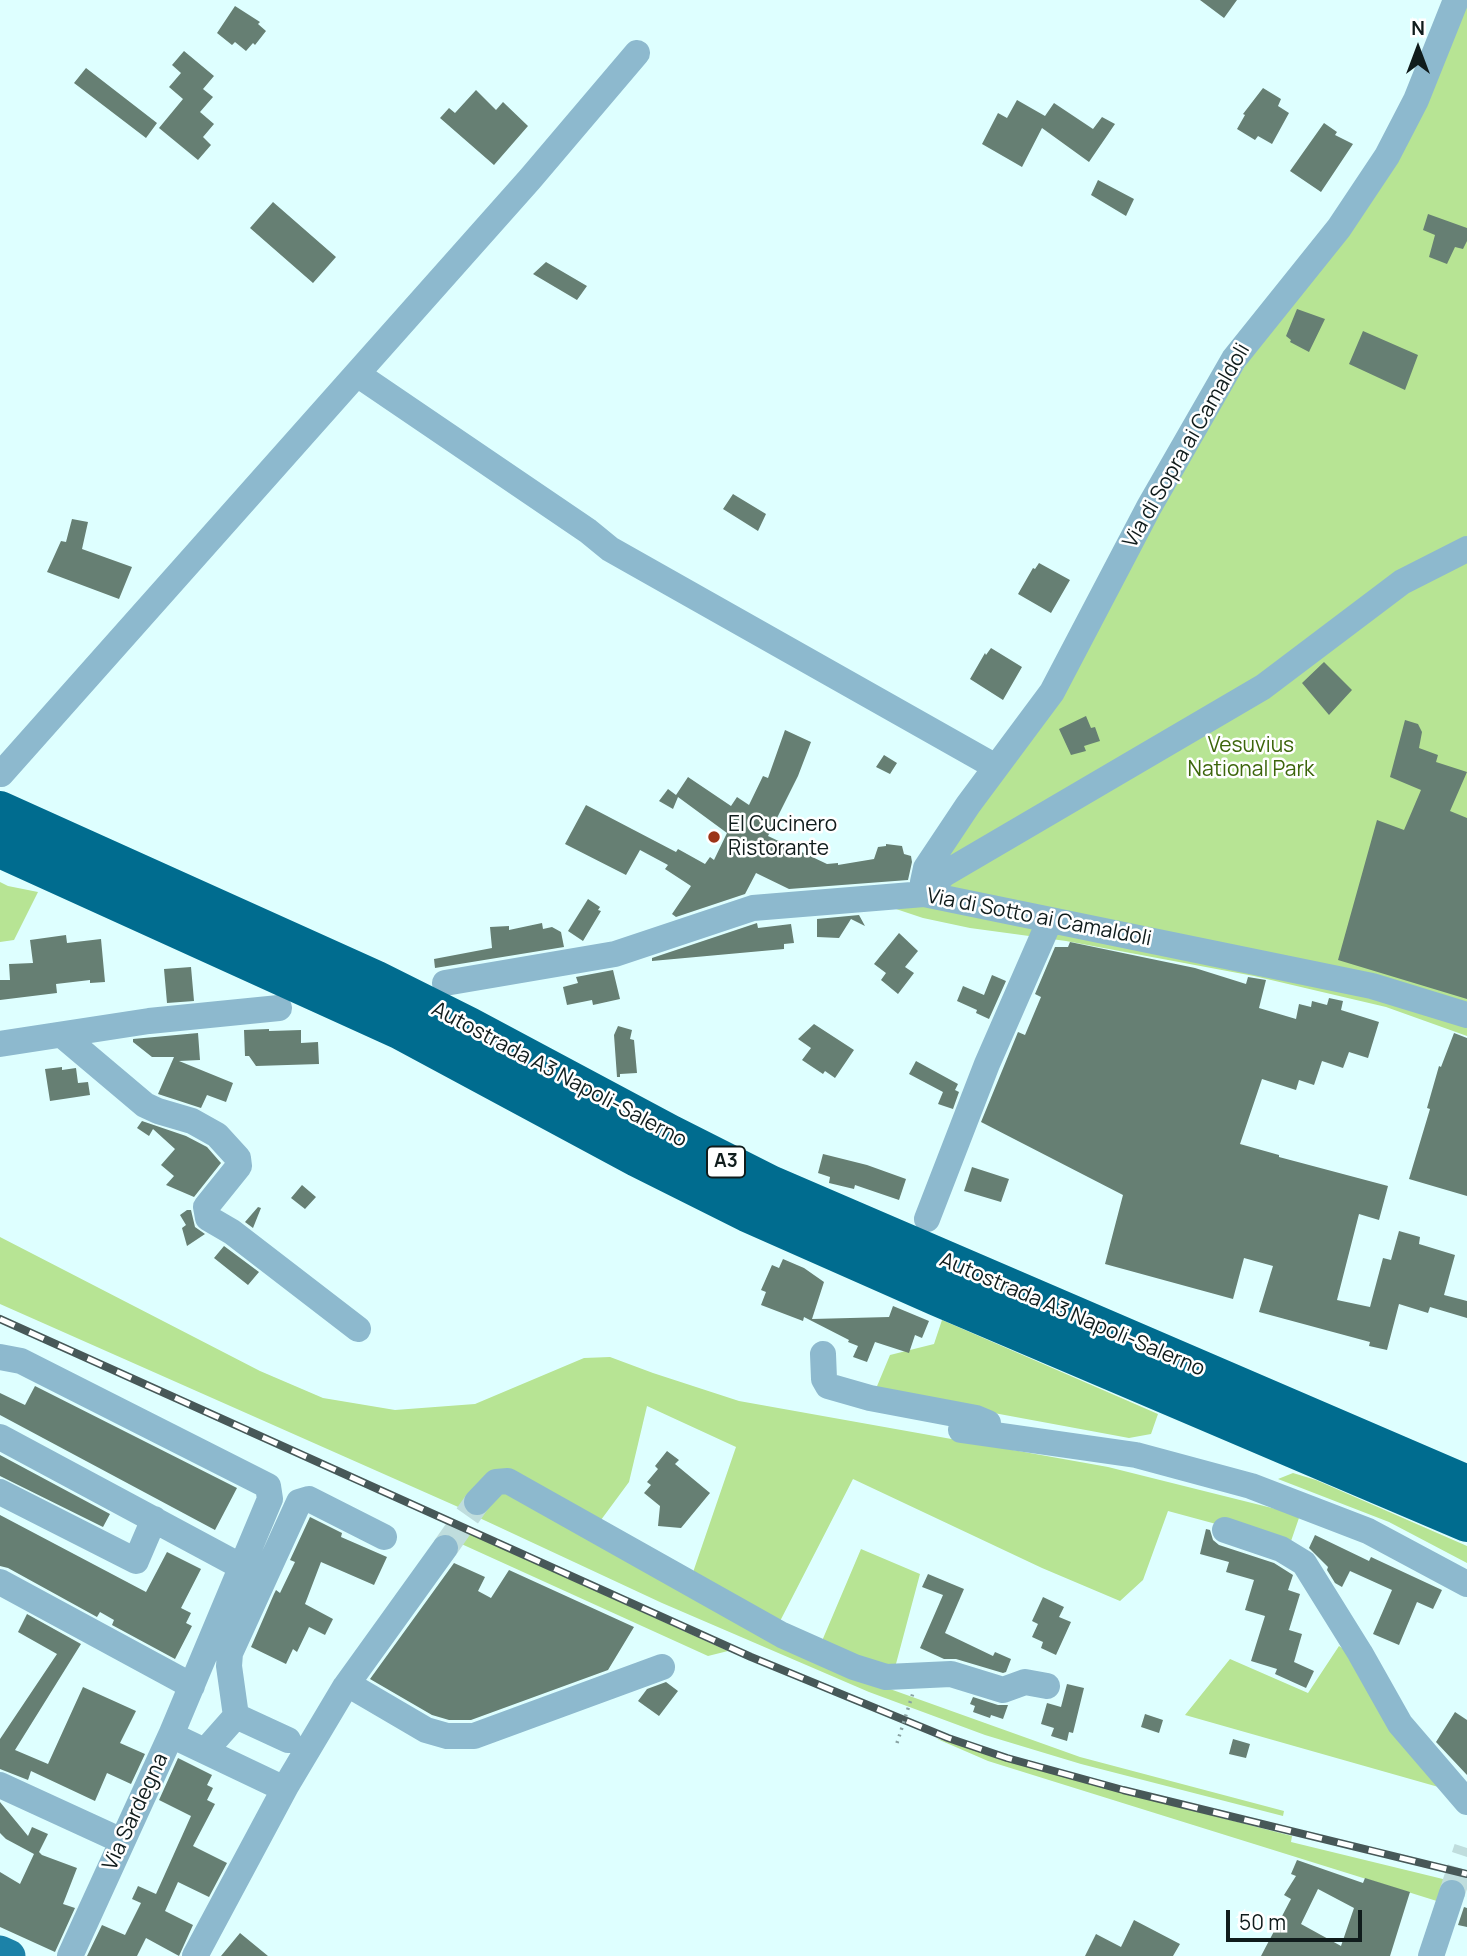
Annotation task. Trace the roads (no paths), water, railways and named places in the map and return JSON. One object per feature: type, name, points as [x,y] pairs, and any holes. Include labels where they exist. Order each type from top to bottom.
[{"type":"highway","name":"Autostrada A3 Napoli-Salerno","points":[[1,792],[375,979],[770,1184],[1467,1484]]},
{"type":"highway","name":"Autostrada A3 Napoli-Salerno","points":[[0,849],[401,1031],[637,1158],[747,1213],[1467,1523]]},
{"type":"main road","points":[[0,1952],[9,1956]]},
{"type":"street","name":"Via di Sopra ai Camaldoli","points":[[924,894],[926,868],[1063,674],[1149,507],[1234,359],[1339,228],[1387,156],[1416,100],[1456,0]]},
{"type":"street","points":[[1,792],[357,374],[530,179],[636,53]]},
{"type":"street","points":[[357,374],[588,531],[610,549],[996,767]]},
{"type":"street","points":[[924,894],[944,874],[1263,687],[1402,582],[1467,549]]},
{"type":"street","name":"Via di Sotto ai Camaldoli","points":[[445,983],[615,954],[753,908],[924,894],[1372,986],[1467,1015]]},
{"type":"street","points":[[926,1219],[987,1064],[1050,920]]},
{"type":"street","points":[[0,1044],[149,1021],[279,1007]]},
{"type":"street","points":[[62,1035],[145,1105],[192,1121],[217,1135],[238,1158],[239,1166],[206,1207],[208,1218],[232,1232],[358,1329]]},
{"type":"street","points":[[823,1354],[824,1379],[828,1386],[908,1406],[976,1418],[1031,1440]]},
{"type":"street","points":[[0,1357],[21,1361],[268,1486],[270,1499],[171,1735]]},
{"type":"street","points":[[961,1430],[1136,1455],[1251,1486],[1368,1531],[1467,1584]]},
{"type":"street","points":[[0,1437],[242,1567]]},
{"type":"street","points":[[477,1502],[496,1482],[508,1481],[782,1635],[854,1667],[886,1677],[951,1674],[1003,1690],[1025,1682],[1047,1686]]},
{"type":"street","points":[[0,1492],[136,1560],[154,1520]]},
{"type":"street","points":[[205,1751],[236,1716],[229,1666],[230,1653],[299,1502],[309,1499],[384,1537]]},
{"type":"street","points":[[1224,1530],[1281,1549],[1304,1563],[1400,1724],[1467,1802]]},
{"type":"street","points":[[195,1956],[286,1786],[345,1687],[445,1548]]},
{"type":"street","points":[[0,1582],[192,1686]]},
{"type":"street","points":[[345,1687],[356,1689],[426,1730],[447,1736],[474,1736],[662,1667]]},
{"type":"street","points":[[236,1716],[288,1740]]},
{"type":"street","name":"Via Sardegna","points":[[70,1956],[171,1735],[274,1784]]},
{"type":"street","points":[[0,1785],[122,1841]]},
{"type":"street","points":[[1431,1956],[1452,1893]]},
{"type":"tunnel","points":[[445,1548],[477,1502]]},
{"type":"tunnel","points":[[1452,1893],[1467,1848]]},
{"type":"railway","points":[[0,1319],[751,1657],[948,1738],[1007,1758],[1123,1790],[1467,1874]]},
{"type":"place","name":"El Cucinero Ristorante","points":[[714,837]]},
{"type":"park label","name":"Vesuvius National Park","points":[[1251,758]]}]
